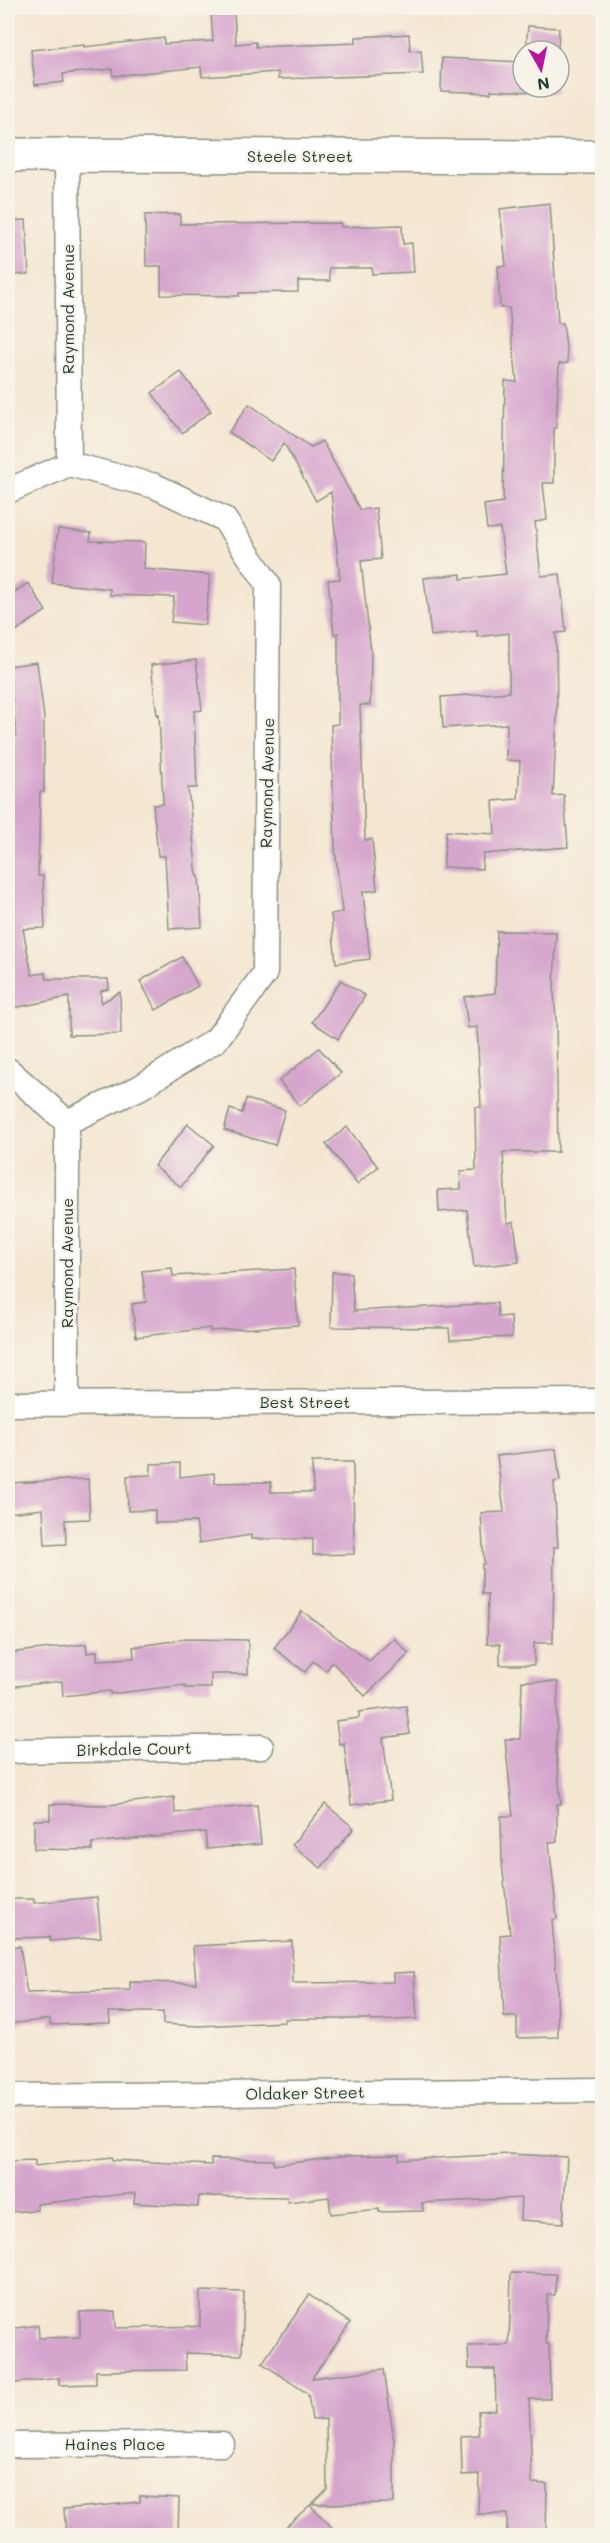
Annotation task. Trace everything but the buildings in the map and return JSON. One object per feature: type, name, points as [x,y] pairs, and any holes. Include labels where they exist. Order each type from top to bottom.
[{"type":"street","name":"Steele Street","points":[[8,155],[599,157]]},
{"type":"street","name":"Raymond Avenue","points":[[67,155],[69,464],[154,486],[224,519],[268,584],[265,973],[216,1040],[140,1088],[67,1122],[67,1403]]},
{"type":"street","points":[[8,491],[69,464]]},
{"type":"street","points":[[8,1070],[67,1122]]},
{"type":"street","name":"Best Street","points":[[8,1404],[603,1401]]},
{"type":"street","name":"Birkdale Court","points":[[8,1751],[261,1747]]},
{"type":"street","name":"Oldaker Street","points":[[8,2096],[603,2090]]},
{"type":"street","name":"Haines Place","points":[[8,2445],[222,2444]]}]
